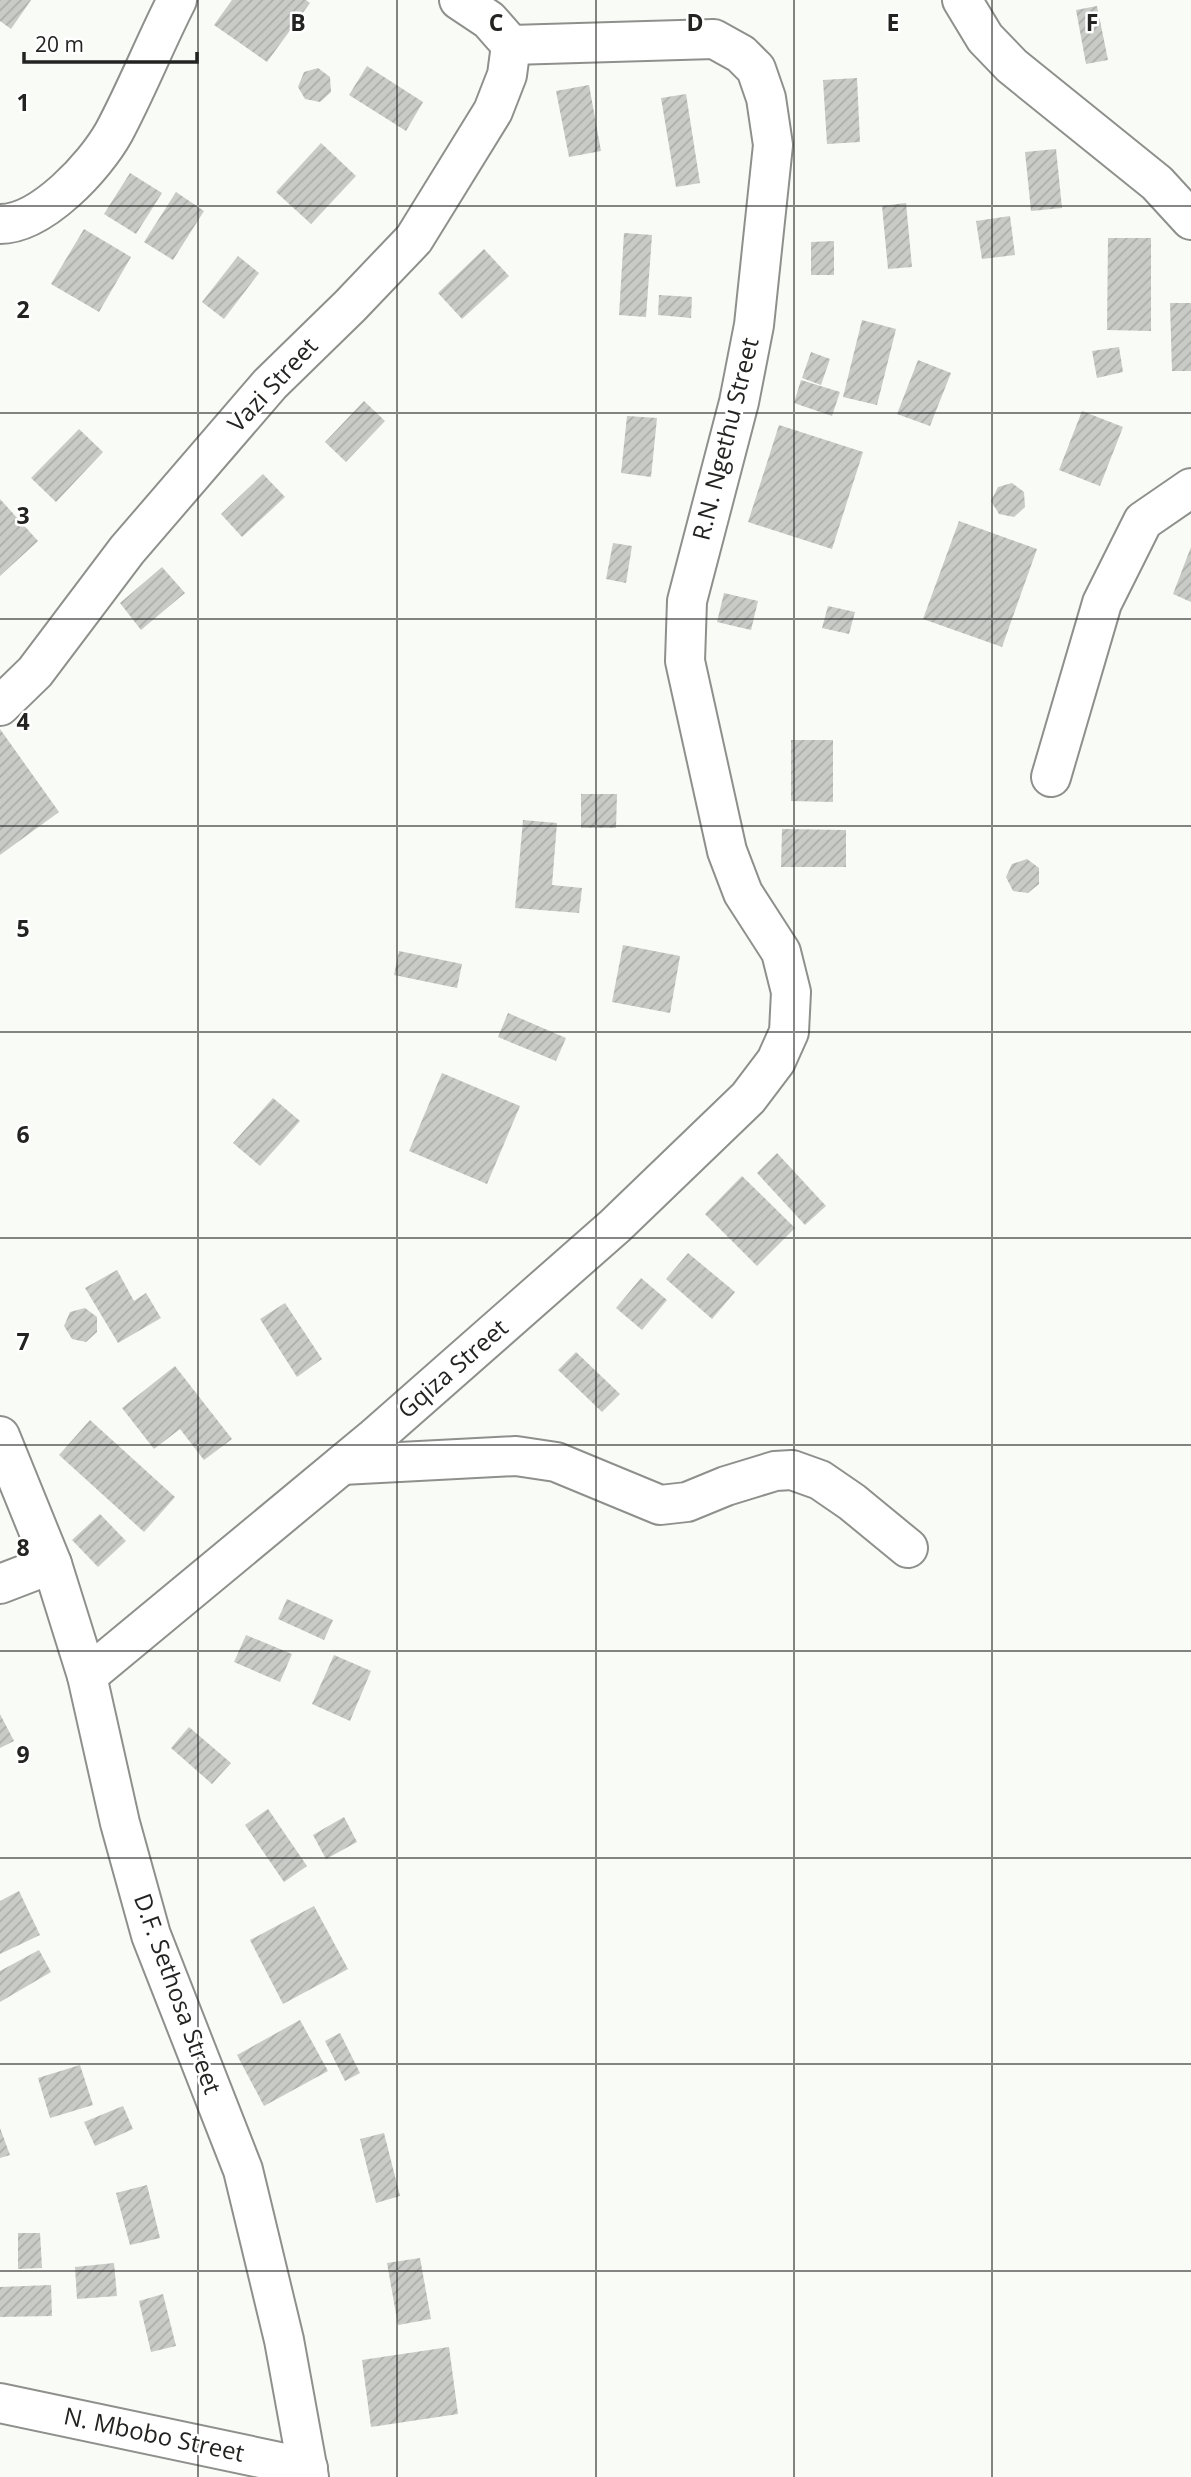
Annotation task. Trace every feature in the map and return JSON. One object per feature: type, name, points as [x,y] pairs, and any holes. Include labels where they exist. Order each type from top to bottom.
[{"type":"street","points":[[0,224],[40,212],[71,187],[112,134],[177,0]]},
{"type":"street","points":[[459,0],[489,20],[511,45]]},
{"type":"street","points":[[962,0],[985,38],[1012,66],[1157,183],[1191,220]]},
{"type":"street","name":"R.N. Ngethu Street","points":[[511,45],[714,39],[741,54],[757,69],[766,98],[773,145],[754,325],[739,402],[687,601],[685,661],[727,851],[743,893],[781,952],[791,992],[789,1032]]},
{"type":"street","name":"Vazi Street","points":[[0,706],[35,672],[127,550],[270,384],[414,239],[493,111],[507,75],[511,45]]},
{"type":"street","points":[[1051,777],[1102,603],[1143,521],[1191,488]]},
{"type":"street","name":"Gqiza Street","points":[[87,1676],[342,1465],[615,1226],[748,1098],[776,1060],[789,1032]]},
{"type":"street","name":"D.F. Sethosa Street","points":[[0,1436],[52,1564],[87,1676],[120,1823],[151,1935],[243,2169],[284,2340],[308,2472]]},
{"type":"street","points":[[342,1465],[516,1456],[556,1462],[660,1505],[687,1502],[726,1486],[775,1471],[792,1470],[820,1480],[852,1502],[908,1548]]},
{"type":"street","points":[[0,1584],[52,1564]]},
{"type":"street","name":"N. Mbobo Street","points":[[0,2403],[308,2472]]},
{"type":"building","points":[[0,0],[31,0],[11,29],[0,21]]},
{"type":"building","points":[[232,0],[306,0],[310,3],[267,62],[214,25]]},
{"type":"building","points":[[1097,6],[1108,60],[1086,64],[1076,10]]},
{"type":"building","points":[[367,66],[423,102],[406,131],[349,95]]},
{"type":"building","points":[[318,68],[330,77],[331,92],[320,102],[305,99],[298,87],[304,72]]},
{"type":"building","points":[[857,78],[860,142],[827,144],[823,80]]},
{"type":"building","points":[[589,85],[601,151],[569,157],[556,91]]},
{"type":"building","points":[[686,94],[700,183],[676,187],[661,98]]},
{"type":"building","points":[[321,143],[356,176],[311,224],[276,192]]},
{"type":"building","points":[[1056,149],[1062,208],[1031,211],[1025,152]]},
{"type":"building","points":[[130,173],[162,193],[136,234],[104,214]]},
{"type":"building","points":[[176,192],[204,211],[173,260],[144,242]]},
{"type":"building","points":[[906,203],[912,267],[888,269],[882,206]]},
{"type":"building","points":[[1010,216],[1015,255],[982,259],[976,221]]},
{"type":"building","points":[[84,229],[131,257],[99,312],[51,284]]},
{"type":"building","points":[[624,233],[652,235],[646,317],[619,315]]},
{"type":"building","points":[[1108,238],[1151,238],[1151,331],[1107,330]]},
{"type":"building","points":[[834,241],[834,275],[811,275],[811,242]]},
{"type":"building","points":[[484,249],[509,276],[462,319],[438,293]]},
{"type":"building","points":[[238,256],[259,273],[224,319],[202,302]]},
{"type":"building","points":[[659,295],[692,297],[691,318],[658,315]]},
{"type":"building","points":[[1170,303],[1191,303],[1191,371],[1172,371]]},
{"type":"building","points":[[862,320],[896,329],[877,405],[843,397]]},
{"type":"building","points":[[1119,347],[1123,372],[1097,378],[1092,351]]},
{"type":"building","points":[[811,352],[830,359],[821,385],[802,378]]},
{"type":"building","points":[[918,360],[951,373],[930,426],[897,414]]},
{"type":"building","points":[[801,380],[840,392],[832,416],[794,403]]},
{"type":"building","points":[[364,401],[385,421],[346,462],[325,442]]},
{"type":"building","points":[[1082,411],[1123,427],[1100,486],[1059,470]]},
{"type":"building","points":[[627,416],[657,418],[651,477],[621,473]]},
{"type":"building","points":[[779,425],[863,452],[832,549],[748,522]]},
{"type":"building","points":[[79,429],[103,452],[56,502],[31,478]]},
{"type":"building","points":[[263,474],[285,497],[242,537],[221,514]]},
{"type":"building","points":[[1012,483],[1024,492],[1025,507],[1014,517],[999,514],[991,501],[998,487]]},
{"type":"building","points":[[0,499],[38,541],[0,576]]},
{"type":"building","points":[[959,521],[1037,549],[1002,647],[923,619]]},
{"type":"building","points":[[613,543],[632,546],[626,583],[606,579]]},
{"type":"building","points":[[1191,547],[1191,602],[1173,594]]},
{"type":"building","points":[[162,567],[185,593],[141,630],[120,603]]},
{"type":"building","points":[[724,593],[758,601],[751,630],[717,622]]},
{"type":"building","points":[[828,606],[855,612],[849,634],[822,628]]},
{"type":"building","points":[[0,729],[59,812],[0,855]]},
{"type":"building","points":[[791,740],[833,740],[833,802],[791,801]]},
{"type":"building","points":[[581,794],[617,794],[616,828],[581,828]]},
{"type":"building","points":[[523,820],[557,823],[552,885],[582,888],[579,913],[515,908]]},
{"type":"building","points":[[782,829],[846,830],[846,867],[781,867]]},
{"type":"building","points":[[1027,859],[1039,868],[1039,884],[1028,893],[1013,891],[1006,877],[1012,864]]},
{"type":"building","points":[[623,945],[680,956],[670,1013],[612,1002]]},
{"type":"building","points":[[399,951],[462,964],[457,988],[394,975]]},
{"type":"building","points":[[508,1013],[566,1038],[556,1061],[498,1037]]},
{"type":"building","points":[[442,1073],[520,1106],[487,1184],[409,1151]]},
{"type":"building","points":[[273,1098],[300,1121],[260,1166],[233,1143]]},
{"type":"building","points":[[777,1153],[826,1206],[805,1225],[757,1173]]},
{"type":"building","points":[[742,1176],[795,1228],[757,1266],[705,1214]]},
{"type":"building","points":[[688,1253],[735,1292],[712,1319],[666,1279]]},
{"type":"building","points":[[117,1270],[134,1301],[146,1293],[161,1318],[118,1343],[85,1288]]},
{"type":"building","points":[[641,1278],[667,1300],[642,1330],[616,1308]]},
{"type":"building","points":[[285,1303],[322,1359],[297,1377],[260,1319]]},
{"type":"building","points":[[85,1308],[97,1317],[97,1332],[86,1342],[72,1339],[64,1326],[70,1312]]},
{"type":"building","points":[[576,1352],[620,1394],[602,1412],[558,1370]]},
{"type":"building","points":[[175,1366],[232,1439],[204,1460],[180,1429],[154,1449],[122,1408]]},
{"type":"building","points":[[90,1420],[175,1497],[144,1532],[59,1455]]},
{"type":"building","points":[[100,1514],[126,1541],[98,1567],[72,1540]]},
{"type":"building","points":[[287,1599],[333,1620],[324,1640],[278,1619]]},
{"type":"building","points":[[246,1635],[292,1654],[280,1682],[234,1662]]},
{"type":"building","points":[[334,1655],[371,1671],[350,1721],[312,1704]]},
{"type":"building","points":[[0,1714],[14,1741],[0,1748]]},
{"type":"building","points":[[189,1727],[231,1763],[212,1784],[171,1748]]},
{"type":"building","points":[[268,1809],[307,1866],[284,1882],[245,1825]]},
{"type":"building","points":[[344,1817],[357,1842],[326,1859],[313,1835]]},
{"type":"building","points":[[19,1891],[40,1935],[0,1954],[0,1901]]},
{"type":"building","points":[[314,1906],[348,1969],[283,2004],[250,1940]]},
{"type":"building","points":[[39,1950],[51,1972],[0,2002],[0,1971]]},
{"type":"building","points":[[300,2020],[328,2071],[264,2106],[237,2055]]},
{"type":"building","points":[[340,2033],[360,2073],[345,2081],[325,2041]]},
{"type":"building","points":[[80,2065],[93,2105],[50,2118],[38,2078]]},
{"type":"building","points":[[123,2106],[133,2129],[95,2146],[84,2122]]},
{"type":"building","points":[[0,2128],[10,2155],[0,2158]]},
{"type":"building","points":[[384,2133],[400,2196],[376,2203],[360,2139]]},
{"type":"building","points":[[147,2185],[160,2238],[130,2245],[116,2193]]},
{"type":"building","points":[[18,2233],[40,2233],[42,2268],[18,2269]]},
{"type":"building","points":[[420,2258],[431,2319],[398,2325],[387,2263]]},
{"type":"building","points":[[114,2263],[117,2296],[77,2299],[75,2267]]},
{"type":"building","points":[[51,2285],[52,2316],[0,2317],[0,2287]]},
{"type":"building","points":[[163,2294],[176,2346],[151,2352],[139,2301]]},
{"type":"building","points":[[449,2347],[458,2414],[371,2427],[362,2360]]}]
